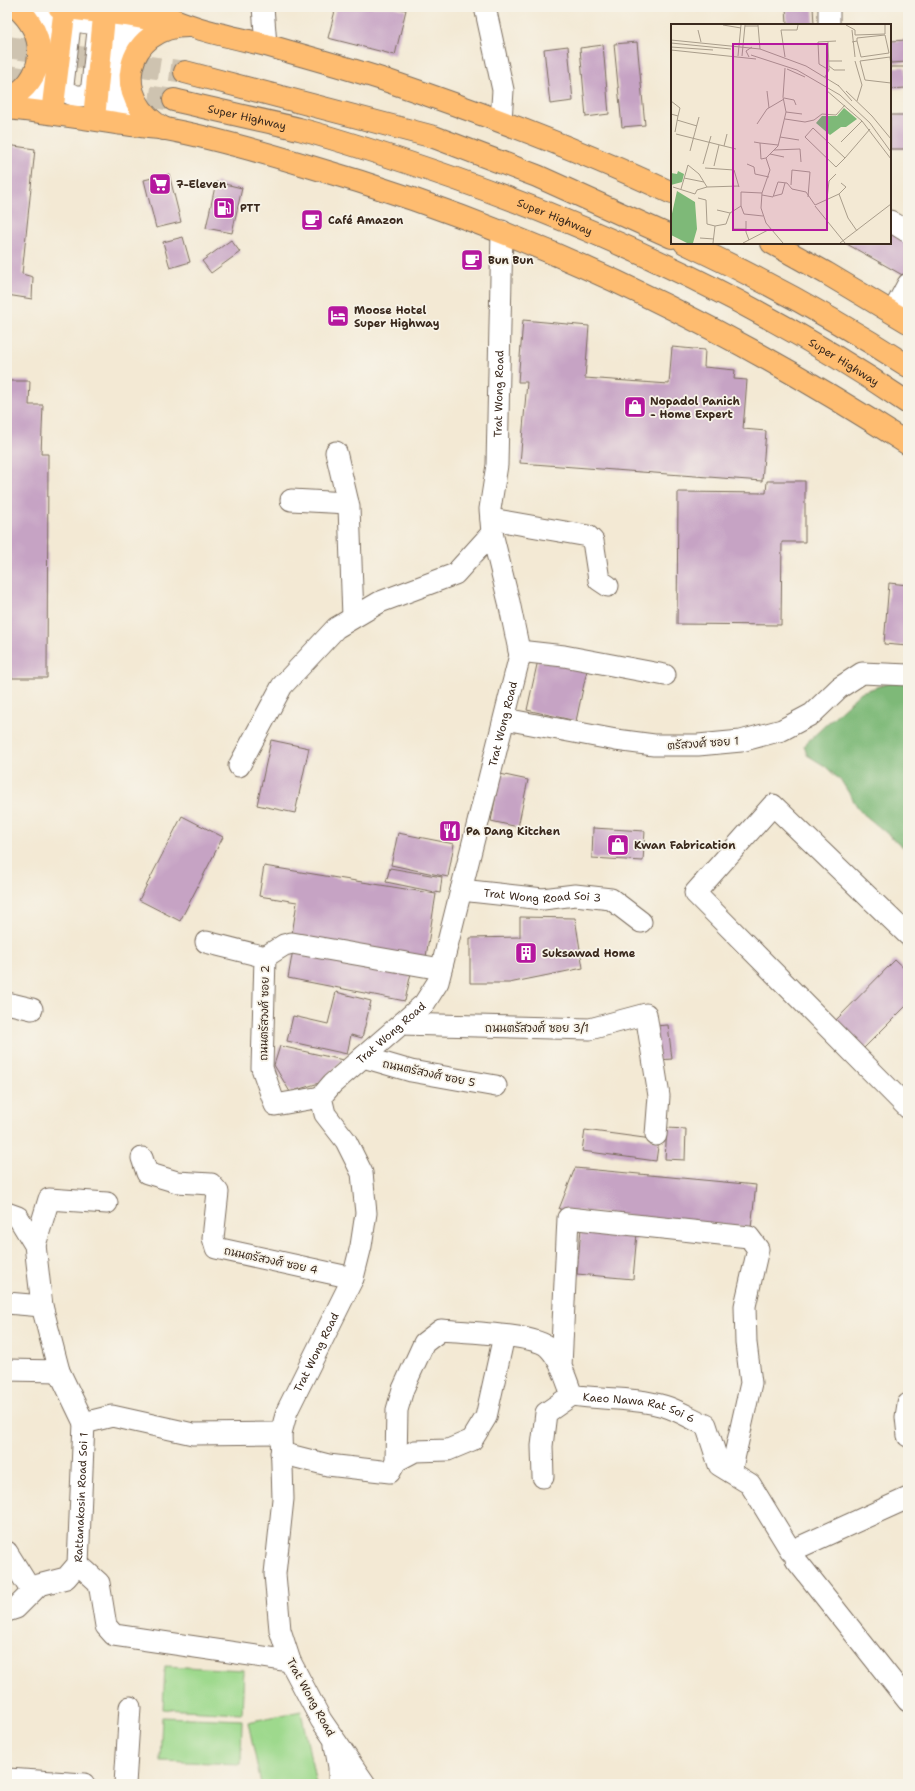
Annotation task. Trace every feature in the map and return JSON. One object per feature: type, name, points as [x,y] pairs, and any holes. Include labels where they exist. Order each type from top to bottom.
[{"type":"main road","points":[[16,7],[27,16],[39,41],[39,55],[36,69],[30,81],[16,97]]},
{"type":"main road","points":[[52,113],[63,7],[194,27],[266,45],[387,81],[501,121],[599,160],[671,193]]},
{"type":"main road","points":[[153,7],[159,13],[194,27]]},
{"type":"main road","points":[[94,118],[102,14]]},
{"type":"main road","points":[[166,129],[153,123],[143,114],[135,102],[131,82],[133,61],[140,48],[155,34],[174,26],[194,27]]},
{"type":"main road","points":[[185,72],[434,137],[537,176],[671,237]]},
{"type":"main road","name":"Super Highway","points":[[174,100],[300,130],[417,166],[525,204],[621,245],[724,293],[852,365],[908,403]]},
{"type":"main road","points":[[7,108],[94,118],[166,129],[274,156],[337,174],[428,204],[502,231],[624,285],[732,339],[801,378],[908,444]]},
{"type":"main road","points":[[687,244],[738,268],[863,336],[908,366]]},
{"type":"main road","points":[[774,244],[900,317]]},
{"type":"street","points":[[263,7],[266,45]]},
{"type":"street","points":[[485,7],[503,90],[501,121]]},
{"type":"street","points":[[829,7],[829,24]]},
{"type":"street","points":[[891,221],[908,232]]},
{"type":"street","name":"Trat Wong Road","points":[[364,1784],[321,1720],[290,1661],[280,1630],[275,1574],[283,1499],[281,1443],[287,1411],[353,1278],[361,1246],[366,1213],[362,1173],[346,1142],[325,1114],[321,1097],[332,1084],[424,1004],[438,982],[520,656],[492,526],[490,509],[497,465],[502,231]]},
{"type":"street","points":[[900,317],[908,284]]},
{"type":"street","points":[[336,452],[348,503],[353,617]]},
{"type":"street","points":[[291,500],[348,503]]},
{"type":"street","points":[[238,766],[282,686],[336,628],[380,602],[455,574],[492,526],[588,536],[593,541],[598,580],[608,586]]},
{"type":"street","points":[[519,650],[564,656],[665,675]]},
{"type":"street","name":"ตรัสวงศ์ ซอย 1","points":[[505,719],[616,740],[654,745],[698,745],[741,741],[782,730],[806,718],[839,688],[862,673],[908,675]]},
{"type":"street","points":[[908,935],[773,805],[695,893],[908,1108]]},
{"type":"street","name":"Trat Wong Road Soi 3","points":[[462,890],[543,899],[575,895],[611,899],[641,922]]},
{"type":"street","name":"ถนนตรัสวงศ์ ซอย 2","points":[[206,942],[265,957],[262,1068],[275,1105],[321,1097]]},
{"type":"street","points":[[265,957],[284,944],[292,943],[441,969]]},
{"type":"street","points":[[7,1003],[32,1009]]},
{"type":"street","name":"ถนนตรัสวงศ์ ซอย 3/1","points":[[401,1024],[590,1030],[646,1014],[659,1096],[656,1135]]},
{"type":"street","name":"ถนนตรัสวงศ์ ซอย 5","points":[[363,1057],[411,1071],[496,1086]]},
{"type":"street","name":"ถนนตรัสวงศ์ ซอย 4","points":[[142,1158],[147,1173],[177,1182],[211,1184],[218,1192],[213,1238],[216,1248],[353,1278]]},
{"type":"street","points":[[84,1423],[59,1371],[42,1306],[35,1245],[49,1199],[107,1203]]},
{"type":"street","points":[[7,1213],[18,1217],[35,1245]]},
{"type":"street","points":[[561,1366],[568,1218],[749,1237],[758,1249],[745,1306],[746,1343],[752,1383],[731,1472]]},
{"type":"street","points":[[7,1303],[42,1306]]},
{"type":"street","name":"Kaeo Nawa Rat Soi 6","points":[[396,1461],[397,1410],[403,1389],[424,1343],[441,1330],[529,1339],[549,1347],[561,1366],[572,1395],[591,1398],[629,1400],[664,1406],[706,1425],[720,1465],[750,1484],[791,1551],[908,1498]]},
{"type":"street","points":[[281,1443],[328,1465],[390,1472],[396,1461],[415,1451],[448,1450],[472,1440],[486,1417],[504,1336]]},
{"type":"street","points":[[7,1370],[59,1371]]},
{"type":"street","points":[[543,1478],[542,1446],[546,1413],[572,1395]]},
{"type":"street","points":[[908,1404],[906,1417],[908,1436]]},
{"type":"street","name":"Rattanakosin Road Soi 1","points":[[7,1611],[16,1608],[39,1585],[66,1578],[78,1564],[84,1423],[112,1416],[193,1434],[281,1443]]},
{"type":"street","points":[[7,1552],[32,1592]]},
{"type":"street","points":[[796,1560],[908,1701]]},
{"type":"street","points":[[78,1564],[99,1583],[106,1626],[114,1635],[290,1661]]},
{"type":"street","points":[[125,1784],[130,1707]]},
{"type":"street","points":[[334,1739],[339,1767],[339,1784]]},
{"type":"street","points":[[7,1779],[84,1784]]},
{"type":"green space","points":[[908,680],[908,851],[860,811],[842,782],[825,766],[807,755],[804,745],[861,692],[890,683]]},
{"type":"green space","points":[[165,1666],[244,1670],[242,1713],[163,1709]]},
{"type":"green space","points":[[301,1711],[316,1784],[261,1784],[248,1722]]},
{"type":"green space","points":[[162,1717],[242,1720],[241,1764],[160,1761]]},
{"type":"building","points":[[336,7],[393,7],[406,10],[395,55],[328,38]]},
{"type":"building","points":[[786,7],[813,7],[814,24],[787,24]]},
{"type":"building","points":[[908,40],[908,62],[891,63],[891,41]]},
{"type":"building","points":[[637,42],[645,125],[622,127],[614,44]]},
{"type":"building","points":[[603,45],[609,114],[586,117],[580,48]]},
{"type":"building","points":[[568,46],[573,101],[550,104],[544,49]]},
{"type":"building","points":[[891,67],[905,67],[906,88],[891,89]]},
{"type":"building","points":[[891,115],[908,115],[908,149],[891,149]]},
{"type":"building","points":[[7,145],[35,149],[22,274],[33,277],[32,299],[7,295]]},
{"type":"building","points":[[169,174],[181,222],[156,228],[144,180]]},
{"type":"building","name":"PTT","points":[[216,182],[242,188],[232,233],[206,228]]},
{"type":"building","points":[[891,226],[908,235],[908,273],[906,277],[847,244],[891,244]]},
{"type":"building","points":[[183,237],[190,262],[170,268],[163,242]]},
{"type":"building","points":[[231,240],[240,252],[211,273],[202,261]]},
{"type":"building","name":"Nopadol Panich - Home Expert","points":[[523,320],[589,326],[585,378],[669,384],[672,347],[705,350],[704,367],[735,370],[734,379],[747,380],[743,429],[766,431],[762,481],[520,463],[527,382],[518,382]]},
{"type":"building","points":[[7,381],[30,381],[29,405],[43,405],[41,454],[48,454],[47,678],[7,678]]},
{"type":"building","points":[[767,481],[805,481],[805,542],[782,542],[781,625],[677,624],[678,492],[766,493]]},
{"type":"building","points":[[889,583],[908,585],[908,646],[884,644]]},
{"type":"building","points":[[538,660],[587,670],[576,721],[527,710]]},
{"type":"building","points":[[271,740],[309,748],[295,813],[257,805]]},
{"type":"building","points":[[500,774],[528,780],[518,827],[491,821]]},
{"type":"building","points":[[182,816],[223,837],[180,921],[139,900]]},
{"type":"building","name":"Kwan Fabrication","points":[[593,828],[645,831],[643,861],[592,858]]},
{"type":"building","points":[[398,833],[454,844],[448,877],[391,865]]},
{"type":"building","points":[[264,866],[436,894],[425,963],[291,941],[297,902],[259,896]]},
{"type":"building","points":[[390,868],[442,877],[440,893],[386,882]]},
{"type":"building","name":"Suksawad Home","points":[[520,917],[575,918],[583,968],[509,983],[470,983],[470,938],[520,937]]},
{"type":"building","points":[[294,944],[412,968],[405,1001],[288,978]]},
{"type":"building","points":[[895,960],[908,972],[908,1004],[862,1050],[834,1022]]},
{"type":"building","points":[[336,992],[371,1001],[362,1038],[351,1035],[347,1054],[287,1041],[293,1016],[328,1024]]},
{"type":"building","points":[[668,1025],[672,1059],[658,1060],[654,1026]]},
{"type":"building","points":[[280,1046],[343,1060],[319,1083],[290,1092],[274,1065]]},
{"type":"building","points":[[667,1128],[686,1129],[685,1160],[665,1159]]},
{"type":"building","points":[[585,1130],[659,1140],[656,1161],[582,1151]]},
{"type":"building","points":[[575,1168],[756,1185],[751,1228],[559,1209]]},
{"type":"building","points":[[581,1228],[637,1233],[633,1279],[577,1274]]},
{"type":"tunnel","points":[[7,47],[185,72]]},
{"type":"tunnel","points":[[7,76],[48,82]]},
{"type":"tunnel","points":[[117,92],[174,100]]},
{"type":"place","name":"7-Eleven","points":[[160,184]]},
{"type":"place","name":"PTT","points":[[224,208]]},
{"type":"place","name":"Café Amazon","points":[[312,220]]},
{"type":"place","name":"Bun Bun","points":[[472,260]]},
{"type":"place","name":"Moose Hotel Super Highway","points":[[338,316]]},
{"type":"place","name":"Nopadol Panich - Home Expert","points":[[635,407]]},
{"type":"place","name":"Pa Dang Kitchen","points":[[450,831]]},
{"type":"place","name":"Kwan Fabrication","points":[[618,845]]},
{"type":"place","name":"Suksawad Home","points":[[526,953]]}]
